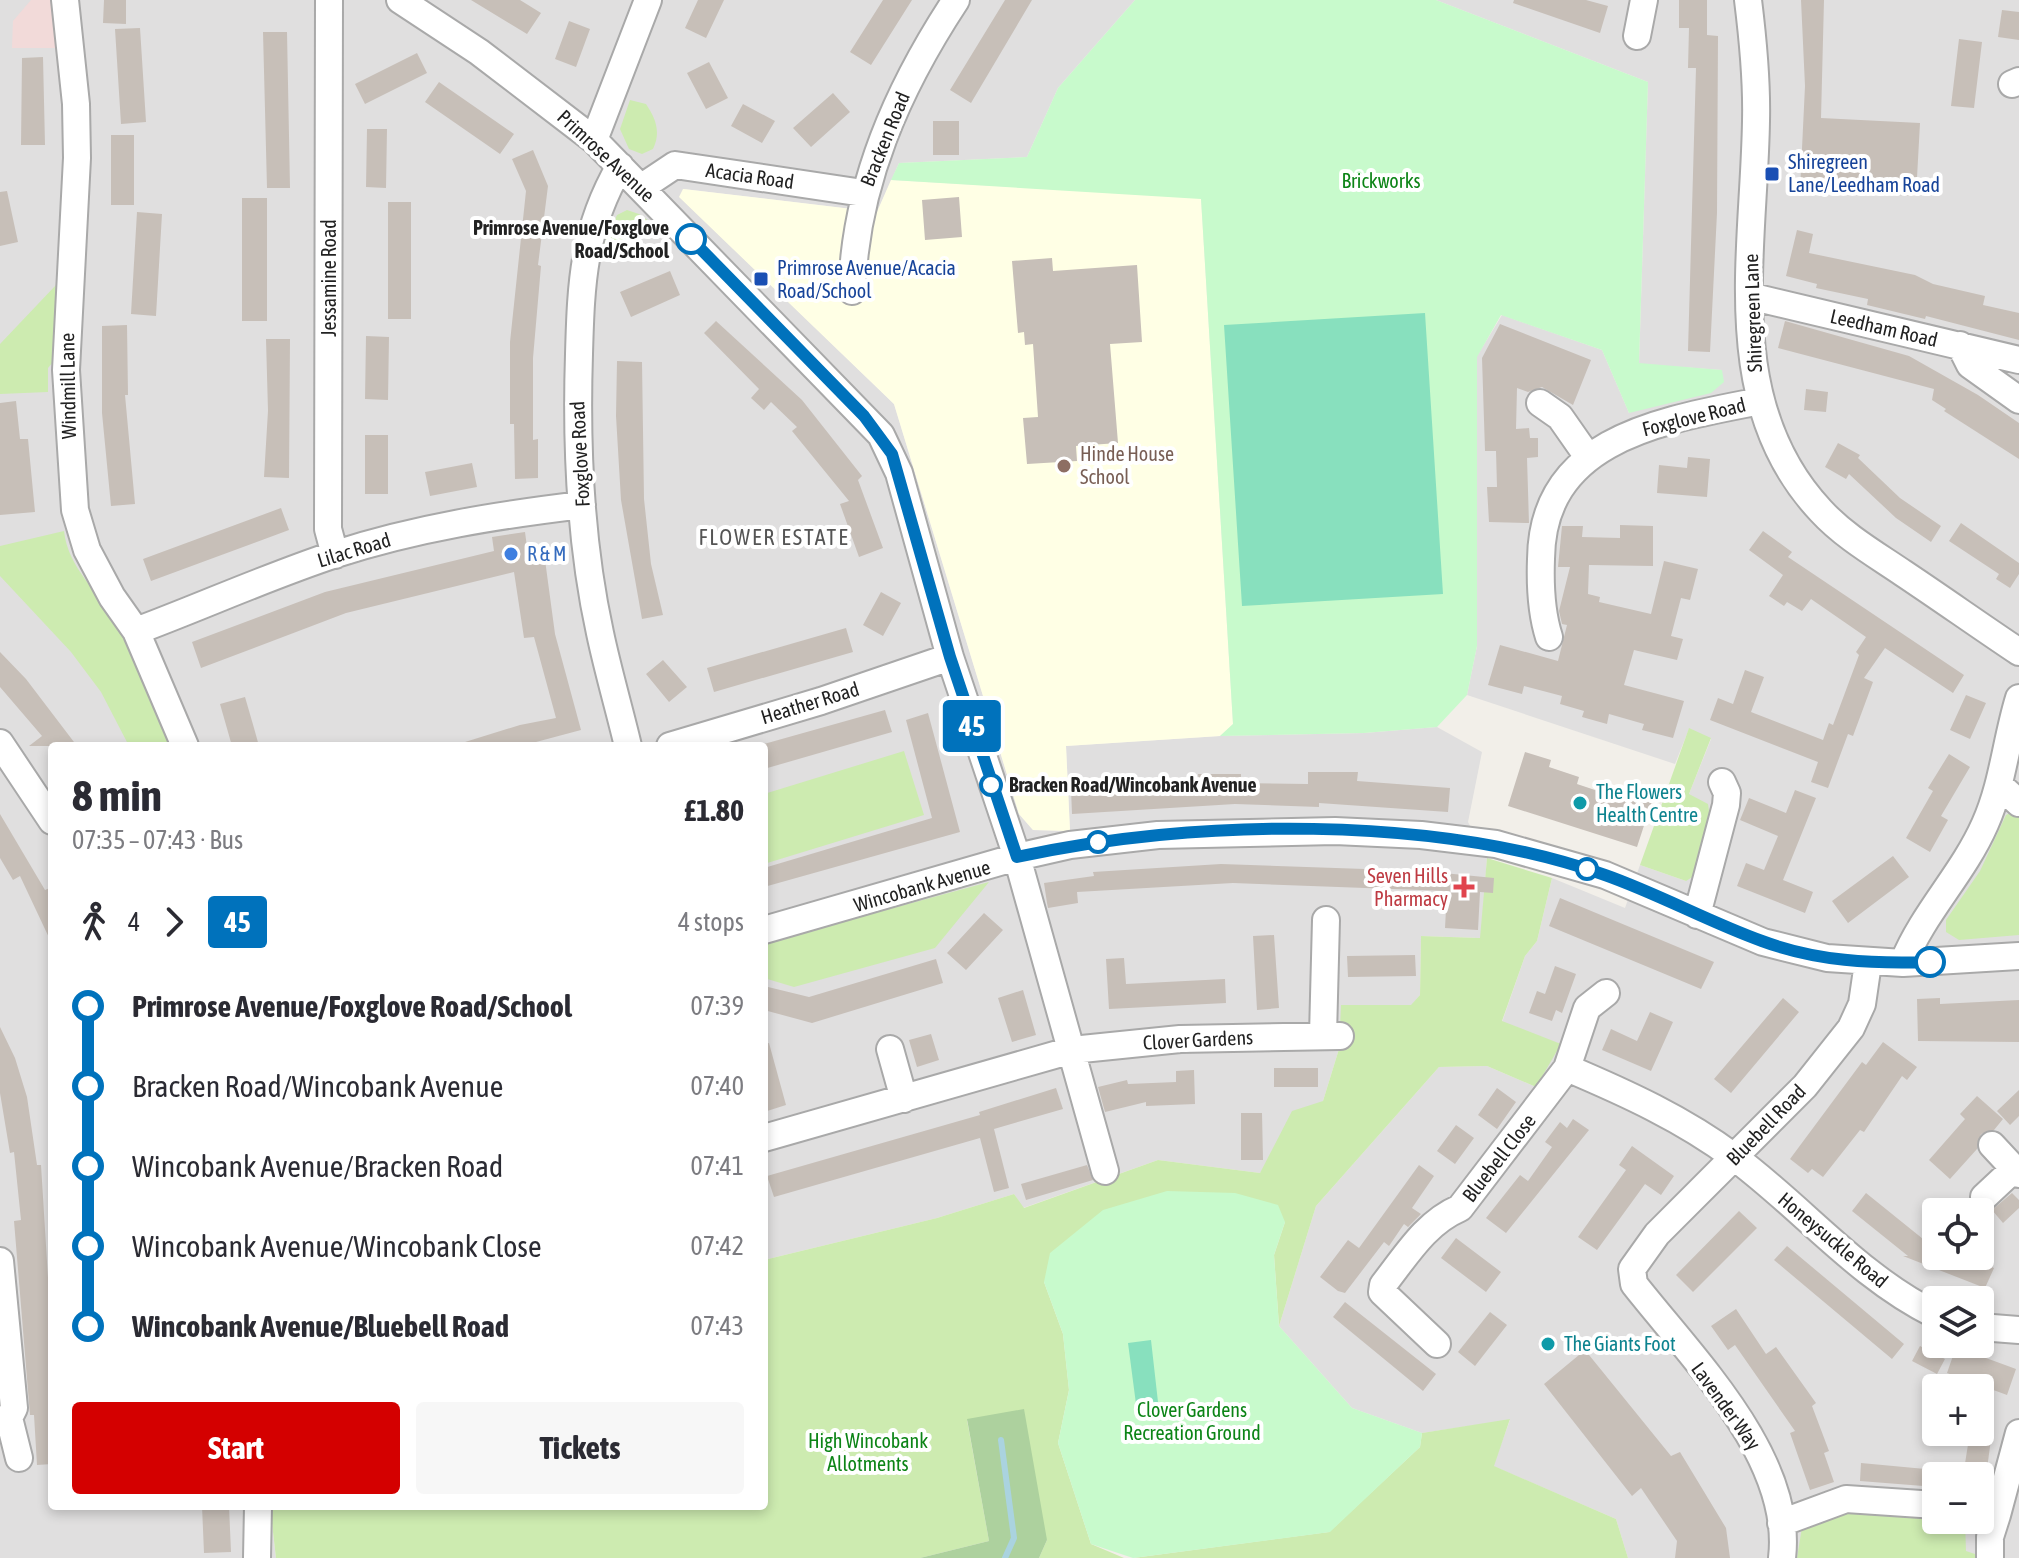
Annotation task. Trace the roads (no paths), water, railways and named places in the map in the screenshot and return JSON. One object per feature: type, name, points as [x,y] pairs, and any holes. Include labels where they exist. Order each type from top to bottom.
[{"type":"street","name":"Windmill Lane","points":[[65,0],[76,104],[77,158],[66,370],[75,510],[87,550],[112,597],[136,631],[183,742]]},
{"type":"street","name":"Jessamine Road","points":[[329,0],[328,529],[335,555]]},
{"type":"street","name":"Primrose Avenue","points":[[400,0],[479,52],[594,140],[881,435],[899,473],[950,657],[1017,857]]},
{"type":"street","points":[[594,140],[648,0]]},
{"type":"street","name":"Bracken Road","points":[[852,291],[856,225],[863,193],[914,69],[956,0]]},
{"type":"street","points":[[1637,36],[1644,0]]},
{"type":"street","name":"Shiregreen Lane","points":[[1748,0],[1756,120],[1749,296],[1751,364],[1760,401],[1783,455],[1821,511],[1854,541],[2019,652]]},
{"type":"street","name":"Acacia Road","points":[[642,187],[675,165],[863,193]]},
{"type":"street","name":"Foxglove Road","points":[[620,166],[603,196],[589,231],[582,270],[578,391],[582,505],[600,632],[627,742]]},
{"type":"street","name":"Leedham Road","points":[[1749,296],[2019,360]]},
{"type":"street","points":[[1960,345],[1970,365],[2019,400]]},
{"type":"street","name":"Foxglove Road","points":[[1549,637],[1543,617],[1542,526],[1558,491],[1588,457],[1646,426],[1760,401]]},
{"type":"street","points":[[1540,403],[1560,417],[1588,457]]},
{"type":"street","name":"Lilac Road","points":[[136,631],[335,555],[394,537],[504,514],[582,505]]},
{"type":"street","name":"Heather Road","points":[[683,742],[821,701],[950,657]]},
{"type":"street","points":[[1903,963],[1915,933],[1963,864],[1985,825],[1999,785],[2019,698]]},
{"type":"street","points":[[0,743],[48,815]]},
{"type":"street","points":[[1697,915],[1726,805],[1727,793],[1722,782]]},
{"type":"street","points":[[1999,785],[2019,803]]},
{"type":"street","name":"Wincobank Avenue","points":[[768,929],[1017,857],[1070,845],[1158,835],[1240,831],[1421,835],[1496,844],[1605,875],[1697,915],[1795,951],[1868,963],[2019,956]]},
{"type":"street","points":[[1017,857],[1105,1171]]},
{"type":"street","name":"Clover Gardens","points":[[768,1137],[1072,1050],[1180,1039],[1332,1035],[1326,920]]},
{"type":"street","name":"Bluebell Road","points":[[1632,1269],[1657,1234],[1805,1086],[1851,1028],[1862,1004],[1868,963]]},
{"type":"street","name":"Bluebell Close","points":[[1437,1344],[1388,1301],[1382,1292],[1383,1285],[1428,1227],[1441,1216],[1460,1208],[1567,1068],[1587,1008],[1606,993]]},
{"type":"street","points":[[890,1049],[904,1099]]},
{"type":"street","points":[[1567,1068],[1670,1115],[1735,1158]]},
{"type":"street","points":[[1984,1197],[2016,1171],[1992,1145]]},
{"type":"street","name":"Honeysuckle Road","points":[[1735,1158],[1860,1267],[1922,1308]]},
{"type":"street","points":[[0,1261],[14,1408],[4,1420],[19,1458]]},
{"type":"street","name":"Lavender Way","points":[[1632,1269],[1634,1284],[1752,1436],[1769,1471],[1781,1523],[1782,1558]]},
{"type":"street","points":[[1994,1328],[2019,1330]]},
{"type":"street","points":[[1994,1500],[2019,1433]]},
{"type":"street","points":[[1781,1523],[1846,1499],[1922,1504]]},
{"type":"street","points":[[257,1558],[258,1510]]},
{"type":"street","points":[[1990,1534],[1990,1558]]},
{"type":"waterway","points":[[1001,1440],[1014,1538],[1005,1558]]},
{"type":"place","name":"Shiregreen Lane/Leedham Road","points":[[1772,174]]},
{"type":"place","name":"Primrose Avenue/Foxglove Road/School","points":[[691,239]]},
{"type":"place","name":"Primrose Avenue/Acacia Road/School","points":[[761,279]]},
{"type":"place","name":"Hinde House School","points":[[1064,466]]},
{"type":"place","name":"R & M","points":[[511,554]]},
{"type":"place","name":"Bracken Road/Wincobank Avenue","points":[[991,785]]},
{"type":"place","name":"The Flowers Health Centre","points":[[1580,803]]},
{"type":"place","name":"Seven Hills Pharmacy","points":[[1464,887]]},
{"type":"place","name":"The Giants Foot","points":[[1548,1344]]},
{"type":"district","name":"FLOWER ESTATE","points":[[774,537]]},
{"type":"park label","name":"Brickworks","points":[[1381,181]]},
{"type":"park label","name":"Clover Gardens Recreation Ground","points":[[1192,1422]]},
{"type":"park label","name":"High Wincobank Allotments","points":[[868,1452]]}]
